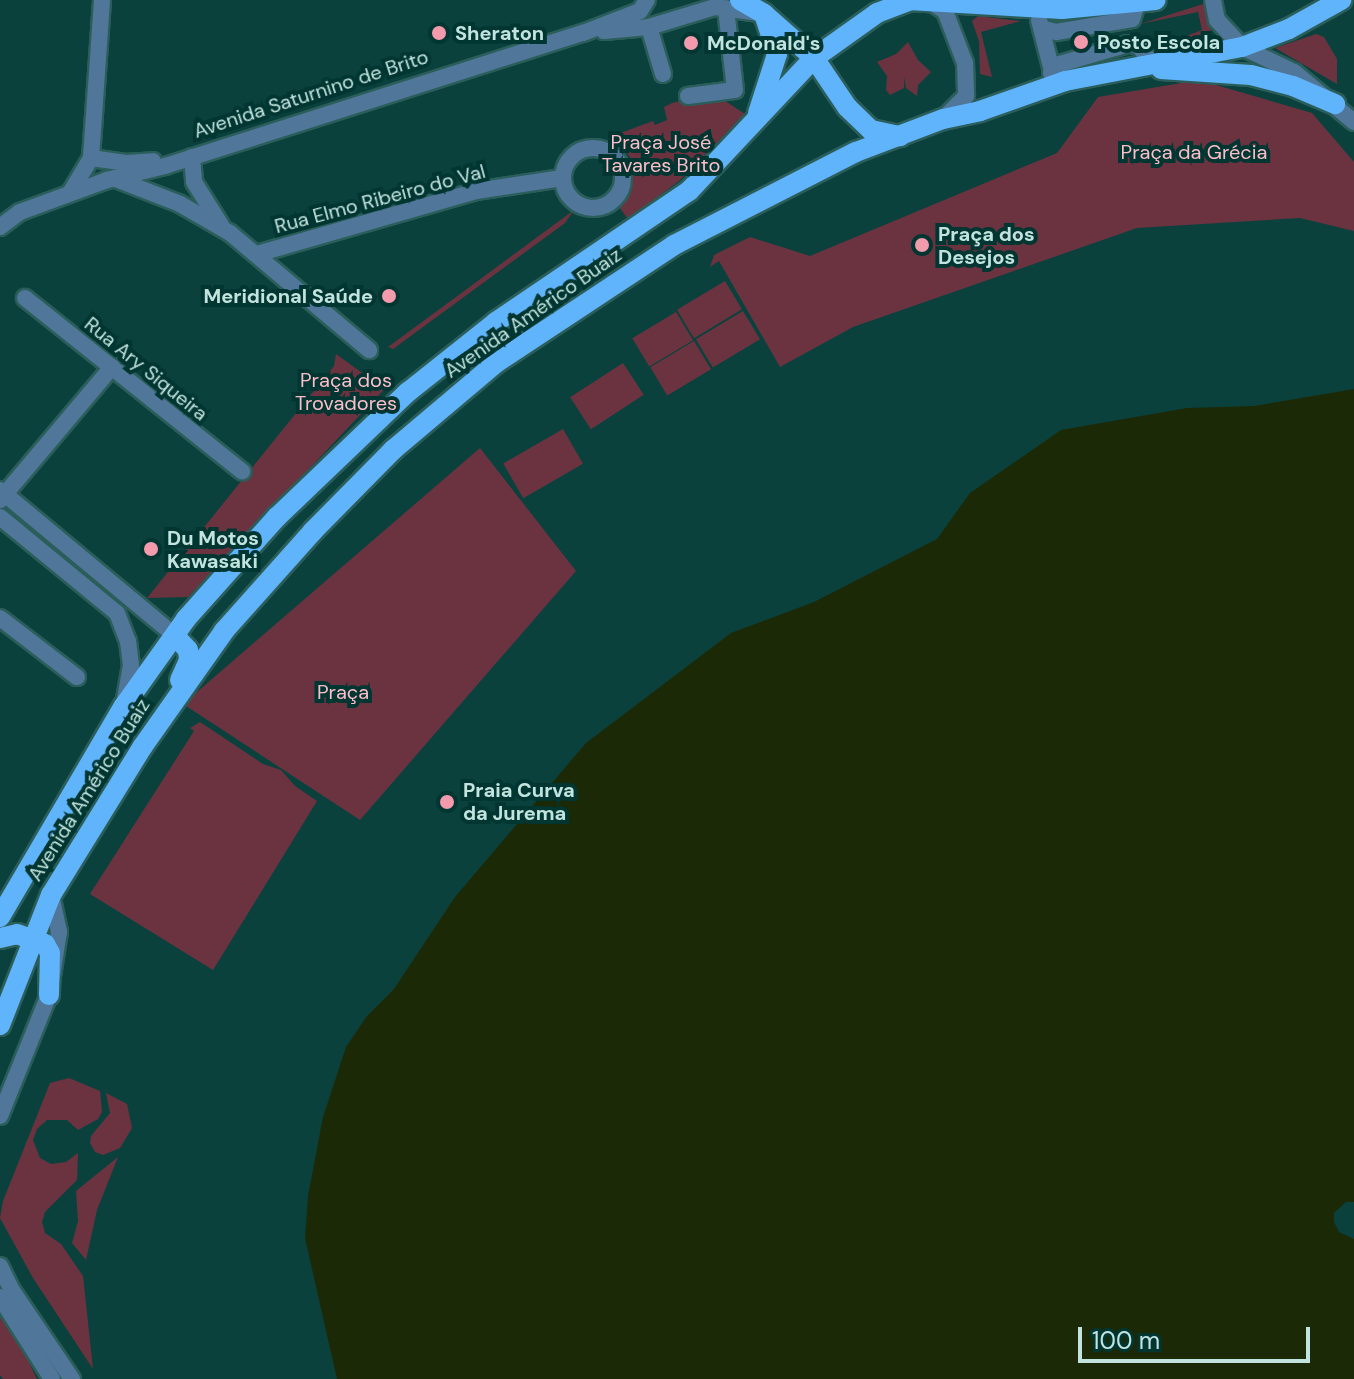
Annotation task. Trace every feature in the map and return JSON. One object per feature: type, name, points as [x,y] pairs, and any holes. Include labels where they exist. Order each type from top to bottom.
[{"type":"main road","points":[[1242,47],[1289,29],[1341,0]]},
{"type":"main road","points":[[917,1],[1039,18],[1147,2]]},
{"type":"main road","name":"Avenida Américo Buaiz","points":[[0,917],[124,706],[175,636],[277,517],[408,392],[496,322],[689,191],[814,58],[877,13],[917,1]]},
{"type":"main road","points":[[733,4],[764,14],[814,58],[847,107],[871,130],[900,136]]},
{"type":"main road","points":[[754,123],[777,54],[764,14]]},
{"type":"main road","name":"Avenida Américo Buaiz","points":[[0,1025],[51,895],[143,746],[224,631],[313,531],[393,450],[496,363],[674,245],[856,152],[1054,79],[1242,47]]},
{"type":"main road","points":[[1129,66],[1251,75],[1293,86],[1335,104]]},
{"type":"main road","points":[[143,746],[189,660],[188,650],[175,636]]},
{"type":"main road","points":[[0,938],[17,934],[45,944],[50,953],[49,995]]},
{"type":"street","points":[[70,193],[91,158],[102,0]]},
{"type":"street","name":"Avenida Saturnino de Brito","points":[[1,225],[20,212],[70,193],[583,33],[640,11],[647,0]]},
{"type":"street","points":[[1213,0],[1217,20],[1242,47],[1294,72],[1354,122]]},
{"type":"street","points":[[917,1],[945,11],[965,63],[966,96],[943,119]]},
{"type":"street","points":[[688,96],[735,90],[733,4]]},
{"type":"street","name":"Avenida Saturnino de Brito","points":[[583,33],[649,27],[733,4]]},
{"type":"street","points":[[1039,18],[1054,79]]},
{"type":"street","points":[[649,27],[663,74]]},
{"type":"street","points":[[1054,79],[1060,64],[1128,44],[1138,45],[1151,62]]},
{"type":"street","points":[[192,157],[194,182],[224,230]]},
{"type":"street","name":"Avenida Saturnino de Brito","points":[[91,158],[126,163],[168,163]]},
{"type":"street","points":[[168,163],[170,188],[180,204]]},
{"type":"street","name":"Rua Elmo Ribeiro do Val","points":[[257,254],[476,191],[562,178]]},
{"type":"street","points":[[116,179],[180,204],[224,230],[257,254],[369,350]]},
{"type":"street","name":"Rua Ary Siqueira","points":[[25,298],[242,471]]},
{"type":"street","points":[[112,367],[2,495],[175,636]]},
{"type":"street","points":[[0,517],[117,613],[128,641],[131,665],[124,706]]},
{"type":"street","points":[[0,618],[77,677]]},
{"type":"street","points":[[0,1116],[49,995],[59,932],[51,895]]},
{"type":"street","points":[[0,1266],[6,1293],[52,1379]]},
{"type":"street","points":[[6,1293],[72,1379]]},
{"type":"green space","points":[[1203,4],[1207,6],[1211,32],[1151,49],[1202,30],[1198,12],[1140,24]]},
{"type":"green space","points":[[978,16],[1021,21],[981,32],[992,77],[980,74],[979,41],[972,21]]},
{"type":"green space","points":[[1316,34],[1324,37],[1337,59],[1337,84],[1275,48]]},
{"type":"green space","points":[[908,42],[918,60],[931,72],[918,85],[917,96],[906,88],[904,77],[904,88],[890,95],[886,90],[887,76],[877,62],[896,54]]},
{"type":"green space","name":"Praça da Grécia","points":[[1199,80],[1312,113],[1354,162],[1354,231],[1300,218],[1137,228],[853,327],[780,367],[719,261],[710,267],[714,255],[750,237],[810,256],[1057,153],[1098,97]]},
{"type":"green space","name":"Praça José Tavares Brito","points":[[713,93],[745,114],[679,181],[628,219],[616,203],[626,190],[631,159],[615,135],[653,121],[655,125],[667,120],[664,107],[672,103]]},
{"type":"green space","points":[[574,210],[565,223],[393,349],[388,347]]},
{"type":"green space","points":[[725,281],[742,309],[694,338],[677,310]]},
{"type":"green space","points":[[743,311],[760,339],[713,368],[696,339]]},
{"type":"green space","points":[[676,312],[693,340],[649,367],[632,338]]},
{"type":"green space","points":[[694,341],[711,369],[667,396],[650,367]]},
{"type":"green space","name":"Praça dos Trovadores","points":[[336,354],[365,375],[390,375],[394,379],[188,597],[147,598],[334,366]]},
{"type":"green space","points":[[623,363],[644,395],[591,429],[570,397]]},
{"type":"green space","points":[[563,429],[583,464],[523,498],[503,464]]},
{"type":"green space","name":"Praça","points":[[480,448],[576,571],[360,820],[183,704]]},
{"type":"green space","points":[[200,722],[263,764],[281,770],[295,786],[317,801],[213,970],[90,894],[194,731],[190,728]]},
{"type":"green space","points":[[69,1078],[100,1091],[102,1112],[98,1119],[78,1130],[67,1120],[47,1120],[37,1129],[33,1140],[40,1158],[51,1164],[66,1162],[78,1153],[77,1180],[45,1212],[42,1222],[45,1233],[61,1244],[83,1276],[93,1369],[33,1278],[0,1218],[3,1201],[50,1083]]},
{"type":"green space","points":[[106,1093],[127,1104],[132,1128],[120,1148],[103,1155],[95,1152],[90,1143],[91,1136],[110,1113]]},
{"type":"green space","points":[[118,1157],[97,1210],[86,1260],[72,1243],[78,1221],[76,1191]]},
{"type":"green space","points":[[0,1311],[5,1313],[37,1379],[3,1379],[0,1375]]},
{"type":"shaded area","points":[[1354,389],[1354,1202],[1346,1202],[1334,1213],[1334,1222],[1339,1232],[1354,1239],[1354,1379],[337,1379],[305,1238],[308,1196],[323,1117],[346,1047],[367,1016],[394,989],[455,897],[586,743],[731,633],[814,602],[937,539],[970,493],[1061,430],[1187,408],[1254,406]]},
{"type":"place","name":"Sheraton","points":[[439,33]]},
{"type":"place","name":"Posto Escola","points":[[1081,42]]},
{"type":"place","name":"McDonald's","points":[[691,43]]},
{"type":"place","name":"Praça dos Desejos","points":[[922,245]]},
{"type":"place","name":"Meridional Saúde","points":[[389,296]]},
{"type":"place","name":"Du Motos Kawasaki","points":[[151,549]]},
{"type":"place","name":"Praia Curva da Jurema","points":[[447,802]]}]
